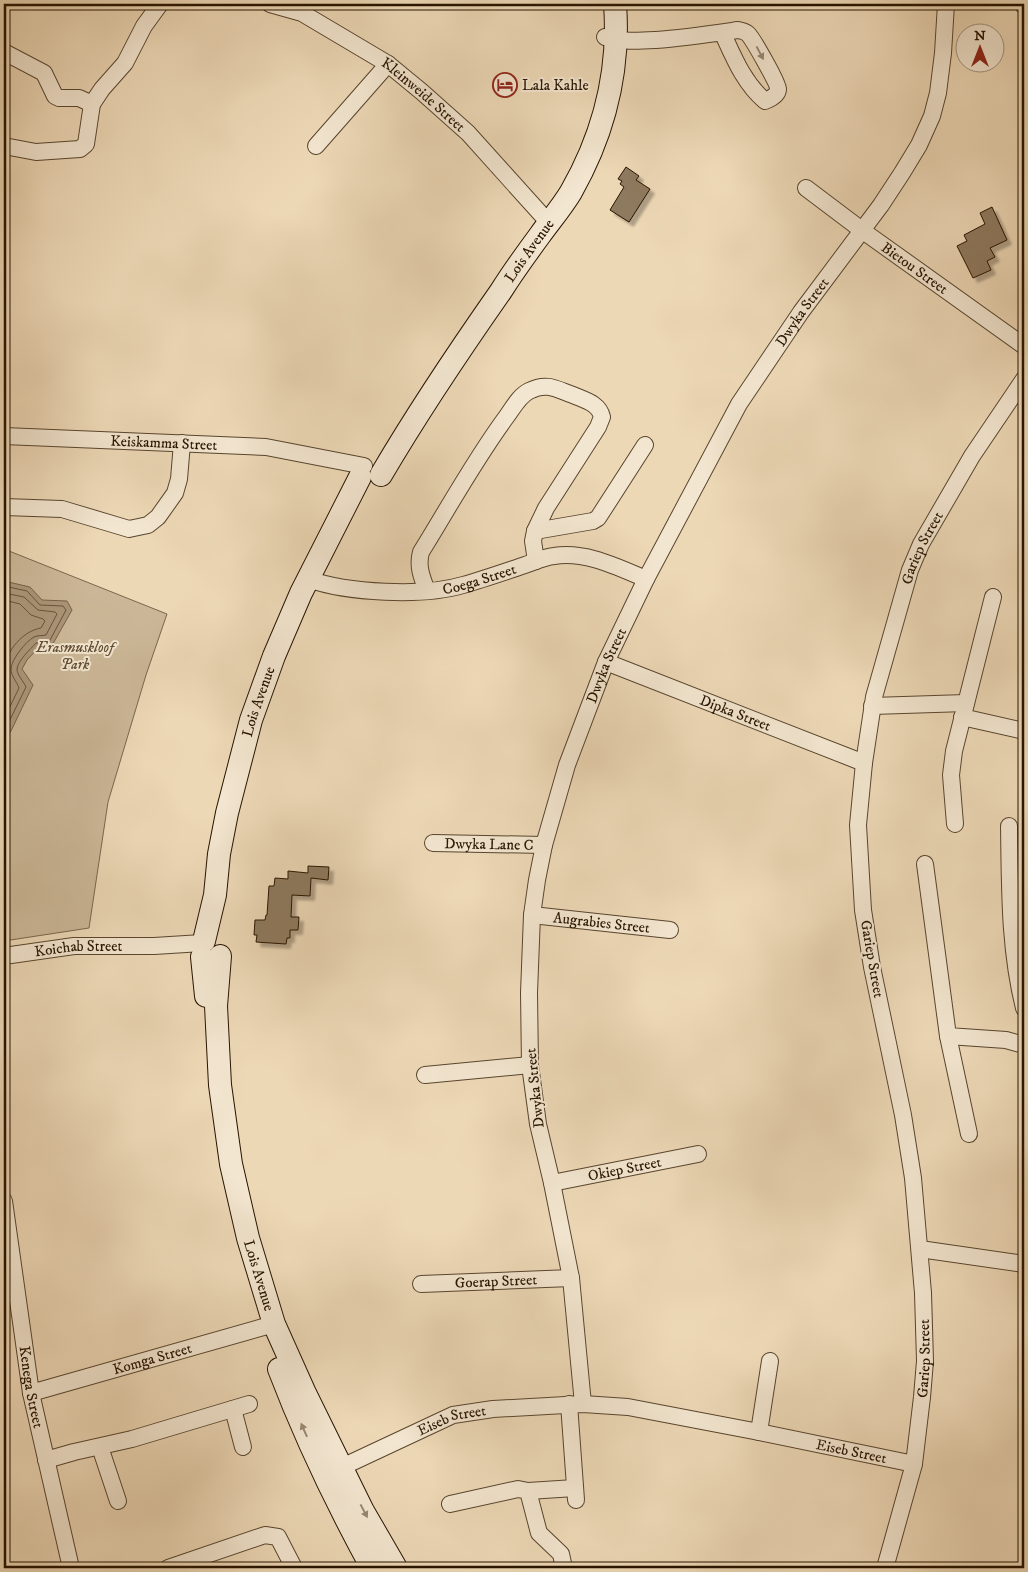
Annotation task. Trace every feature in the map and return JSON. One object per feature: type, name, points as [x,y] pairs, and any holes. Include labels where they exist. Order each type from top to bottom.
[{"type":"street","points":[[4,146],[36,152],[80,149],[86,144],[92,104],[102,89],[125,63],[144,26],[160,4]]},
{"type":"street","name":"Kleinweide Street","points":[[270,4],[308,8],[388,64],[468,133],[545,218]]},
{"type":"street","name":"Lois Avenue","points":[[372,1568],[331,1490],[289,1395],[268,1325],[225,1130],[216,1006],[208,949],[224,882],[244,780],[264,713],[313,581],[341,541],[369,492],[369,473],[469,338],[545,218],[570,194],[591,153],[606,110],[615,62],[604,4]]},
{"type":"street","name":"Lois Avenue","points":[[611,38],[616,4]]},
{"type":"street","name":"Dwyka Street","points":[[576,1404],[571,1278],[538,1124],[530,1065],[529,993],[532,915],[544,845],[567,765],[606,662],[646,579],[739,404],[801,312],[863,231],[919,145],[932,116],[938,94],[946,4]]},
{"type":"street","points":[[611,38],[678,39],[723,34]]},
{"type":"street","points":[[4,52],[44,73],[55,96],[59,98],[79,98],[92,104]]},
{"type":"street","points":[[316,146],[388,64]]},
{"type":"street","name":"Bietou Street","points":[[806,188],[1024,346]]},
{"type":"street","name":"Gariep Street","points":[[885,1568],[914,1464],[925,1361],[920,1249],[912,1178],[903,1115],[872,967],[863,910],[858,825],[864,763],[872,706],[910,570],[921,544],[972,456],[1024,379]]},
{"type":"street","points":[[427,591],[419,567],[421,552],[495,432],[522,396],[528,391],[549,386],[590,402],[600,411],[602,416],[598,427],[546,508],[535,531],[533,541],[536,561]]},
{"type":"street","name":"Keiskamma Street","points":[[4,436],[266,447],[323,457],[333,464],[369,473]]},
{"type":"street","points":[[4,507],[62,509],[129,529],[148,525],[158,517],[175,493],[179,479],[182,442]]},
{"type":"street","points":[[535,531],[593,521],[598,518],[645,445]]},
{"type":"street","name":"Coega Street","points":[[313,581],[355,589],[384,591],[439,590],[461,586],[554,556],[573,555],[588,557],[646,579]]},
{"type":"street","points":[[955,824],[951,774],[954,751],[993,597]]},
{"type":"street","name":"Dipka Street","points":[[606,662],[864,763]]},
{"type":"street","points":[[872,706],[964,710],[1024,731]]},
{"type":"street","points":[[1009,826],[1013,954],[1024,1008]]},
{"type":"street","name":"Dwyka Lane C","points":[[433,843],[544,845]]},
{"type":"street","points":[[925,864],[948,1036],[969,1134]]},
{"type":"street","name":"Augrabies Street","points":[[532,915],[670,930]]},
{"type":"street","name":"Koichab Street","points":[[4,956],[74,946],[154,946],[208,949]]},
{"type":"street","points":[[948,1036],[1006,1040],[1024,1046]]},
{"type":"street","points":[[425,1075],[530,1065]]},
{"type":"street","name":"Okiep Street","points":[[552,1183],[698,1154]]},
{"type":"street","name":"Kenega Street","points":[[4,1201],[31,1394],[71,1568]]},
{"type":"street","points":[[920,1249],[1024,1264]]},
{"type":"street","name":"Goerap Street","points":[[421,1284],[571,1278]]},
{"type":"street","name":"Lois Avenue","points":[[268,1325],[304,1391],[363,1511],[396,1568]]},
{"type":"street","name":"Komga Street","points":[[31,1394],[268,1325]]},
{"type":"street","points":[[759,1432],[770,1361]]},
{"type":"street","points":[[46,1460],[100,1447],[249,1404]]},
{"type":"street","points":[[450,1504],[518,1490],[575,1494],[576,1404]]},
{"type":"street","name":"Eiseb Street","points":[[342,1467],[453,1415],[493,1409],[576,1404],[628,1407],[914,1464]]},
{"type":"street","points":[[233,1409],[244,1447]]},
{"type":"street","points":[[100,1447],[118,1501]]},
{"type":"street","points":[[319,1463],[342,1467],[331,1490]]},
{"type":"street","points":[[528,1491],[539,1534],[561,1554],[564,1568]]},
{"type":"street","points":[[168,1568],[265,1535],[278,1537],[294,1568]]},
{"type":"green space","name":"Erasmuskloof Park","points":[[9,551],[167,614],[146,675],[108,802],[89,928],[4,941],[4,552]]},
{"type":"water","points":[[4,581],[30,587],[42,600],[67,601],[72,610],[50,649],[39,647],[27,660],[22,669],[33,685],[11,731],[4,740]]},
{"type":"building","points":[[626,167],[639,176],[636,180],[650,189],[629,222],[610,210],[624,187],[620,184],[622,181],[618,179]]},
{"type":"building","points":[[992,207],[1007,240],[990,248],[995,257],[987,261],[991,270],[973,278],[957,246],[967,241],[964,235],[985,224],[980,213]]},
{"type":"building","points":[[308,866],[329,867],[328,880],[311,878],[310,896],[292,895],[291,917],[299,917],[298,930],[290,930],[290,938],[287,938],[286,944],[256,942],[257,935],[254,935],[255,920],[265,920],[269,886],[274,886],[275,878],[288,879],[288,871],[308,873]]},
{"type":"place","name":"Lala Kahle","points":[[505,85]]}]
